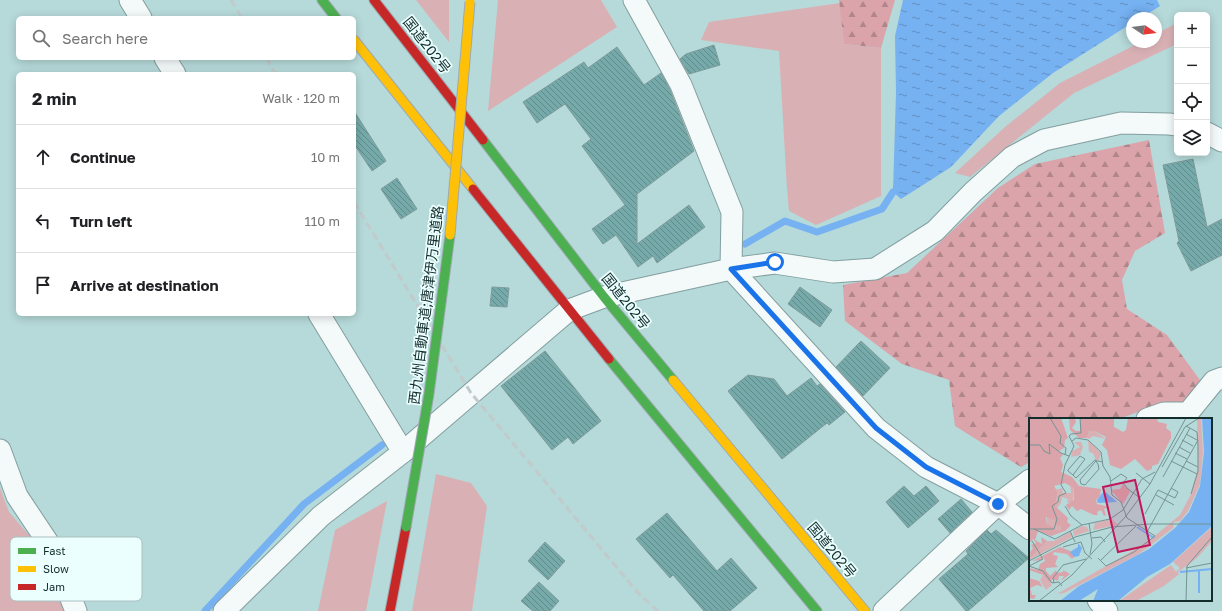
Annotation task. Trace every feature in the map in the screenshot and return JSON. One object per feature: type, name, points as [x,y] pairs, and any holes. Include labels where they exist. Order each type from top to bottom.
[{"type":"highway","points":[[322,0],[334,16]]},
{"type":"highway","name":"国道202号","points":[[374,0],[604,297],[865,611]]},
{"type":"highway","name":"西九州自動車道;唐津伊万里道路","points":[[390,611],[429,394],[450,239],[470,1]]},
{"type":"highway","points":[[356,43],[569,310],[817,611]]},
{"type":"street","points":[[130,0],[140,16]]},
{"type":"street","points":[[634,0],[681,84],[732,212],[731,269],[876,428],[926,467],[998,504],[1029,528]]},
{"type":"street","points":[[166,60],[174,72]]},
{"type":"street","points":[[230,609],[321,516],[403,452],[569,310],[604,297],[731,269],[775,262],[833,272],[875,269],[935,231],[972,192],[1012,157],[1044,140],[1121,123],[1174,125]]},
{"type":"street","points":[[1210,135],[1222,141]]},
{"type":"street","points":[[321,316],[403,452]]},
{"type":"street","points":[[1149,418],[1164,413],[1188,413],[1214,381],[1222,378]]},
{"type":"street","points":[[0,450],[17,496],[44,537]]},
{"type":"street","points":[[884,611],[998,504],[1029,481]]},
{"type":"street","points":[[72,601],[76,611]]},
{"type":"street","points":[[1099,601],[1107,611]]},
{"type":"shaded area","points":[[416,0],[449,0],[449,42]]},
{"type":"shaded area","points":[[498,0],[601,0],[617,27],[488,111]]},
{"type":"shaded area","points":[[840,3],[844,44],[881,48],[881,196],[816,225],[789,211],[779,51],[701,40],[709,22]]},
{"type":"shaded area","points":[[1174,25],[1174,45],[1074,93],[970,177],[955,173],[1005,127],[1060,83],[1129,48],[1162,48],[1162,31]]},
{"type":"shaded area","points":[[436,474],[471,483],[487,506],[472,611],[412,611]]},
{"type":"shaded area","points":[[0,488],[9,512],[31,537],[10,537],[10,601],[60,601],[64,611],[0,611]]},
{"type":"shaded area","points":[[387,501],[366,611],[318,611],[335,530]]},
{"type":"green space","points":[[839,0],[895,0],[881,48],[844,44]]},
{"type":"green space","points":[[1149,140],[1165,233],[1135,251],[1122,280],[1127,309],[1167,335],[1200,380],[1186,402],[1162,403],[1122,418],[1029,418],[1029,463],[1021,467],[955,426],[949,380],[902,364],[845,321],[843,285],[907,273],[998,188],[1035,164]]},
{"type":"water","points":[[903,0],[1157,0],[1160,6],[1150,12],[1126,12],[1126,27],[1053,73],[999,116],[951,167],[901,199],[893,192],[896,92],[895,36]]},
{"type":"building","points":[[714,45],[720,65],[689,74],[680,59],[686,54]]},
{"type":"building","points":[[617,47],[644,85],[661,73],[670,90],[694,151],[637,194],[637,244],[689,205],[705,227],[657,263],[653,256],[638,267],[616,235],[603,244],[592,229],[625,205],[582,146],[591,139],[565,104],[537,123],[523,102],[584,62],[588,68]]},
{"type":"building","points":[[356,114],[386,161],[372,171],[356,147]]},
{"type":"building","points":[[1193,159],[1207,227],[1222,219],[1222,255],[1191,271],[1177,243],[1179,241],[1163,165]]},
{"type":"building","points":[[397,178],[417,209],[401,219],[381,189]]},
{"type":"building","points":[[492,287],[509,288],[507,307],[490,306]]},
{"type":"building","points":[[800,287],[832,310],[820,327],[788,304]]},
{"type":"building","points":[[861,341],[890,368],[863,396],[836,367]]},
{"type":"building","points":[[545,351],[601,421],[573,444],[568,437],[552,450],[501,386]]},
{"type":"building","points":[[748,375],[774,379],[787,396],[811,378],[817,386],[820,384],[845,412],[829,425],[827,423],[782,459],[728,391]]},
{"type":"building","points":[[904,486],[914,496],[926,486],[939,501],[908,528],[886,502]]},
{"type":"building","points":[[961,499],[972,512],[950,533],[938,519]]},
{"type":"building","points":[[667,513],[717,571],[731,558],[757,588],[730,611],[704,611],[673,575],[670,578],[636,539]]},
{"type":"building","points":[[987,530],[991,534],[996,530],[1029,558],[968,611],[966,611],[939,579],[968,554],[966,551]]},
{"type":"building","points":[[545,542],[565,561],[548,580],[528,561]]},
{"type":"building","points":[[539,582],[559,601],[550,611],[533,611],[521,601]]},
{"type":"waterway","points":[[745,244],[785,221],[817,232],[882,209],[893,192]]},
{"type":"waterway","points":[[205,611],[304,504],[382,445]]},
{"type":"railway","points":[[231,0],[241,16]]},
{"type":"railway","points":[[267,60],[275,72]]},
{"type":"railway","points":[[356,205],[471,393],[639,594],[658,611]]},
{"type":"traffic: fast","points":[[322,0],[334,16]]},
{"type":"traffic: fast","points":[[483,140],[604,297],[673,380]]},
{"type":"traffic: fast","points":[[406,527],[429,394],[450,235]]},
{"type":"traffic: fast","points":[[609,359],[817,611]]},
{"type":"traffic: slow","points":[[450,235],[470,2]]},
{"type":"traffic: slow","points":[[356,43],[473,189]]},
{"type":"traffic: slow","points":[[673,380],[865,611]]},
{"type":"traffic: jam","points":[[374,0],[483,140]]},
{"type":"traffic: jam","points":[[473,189],[609,359]]},
{"type":"traffic: jam","points":[[390,611],[406,527]]},
{"type":"route","points":[[775,262],[731,269],[876,428],[926,467],[998,504]]}]
